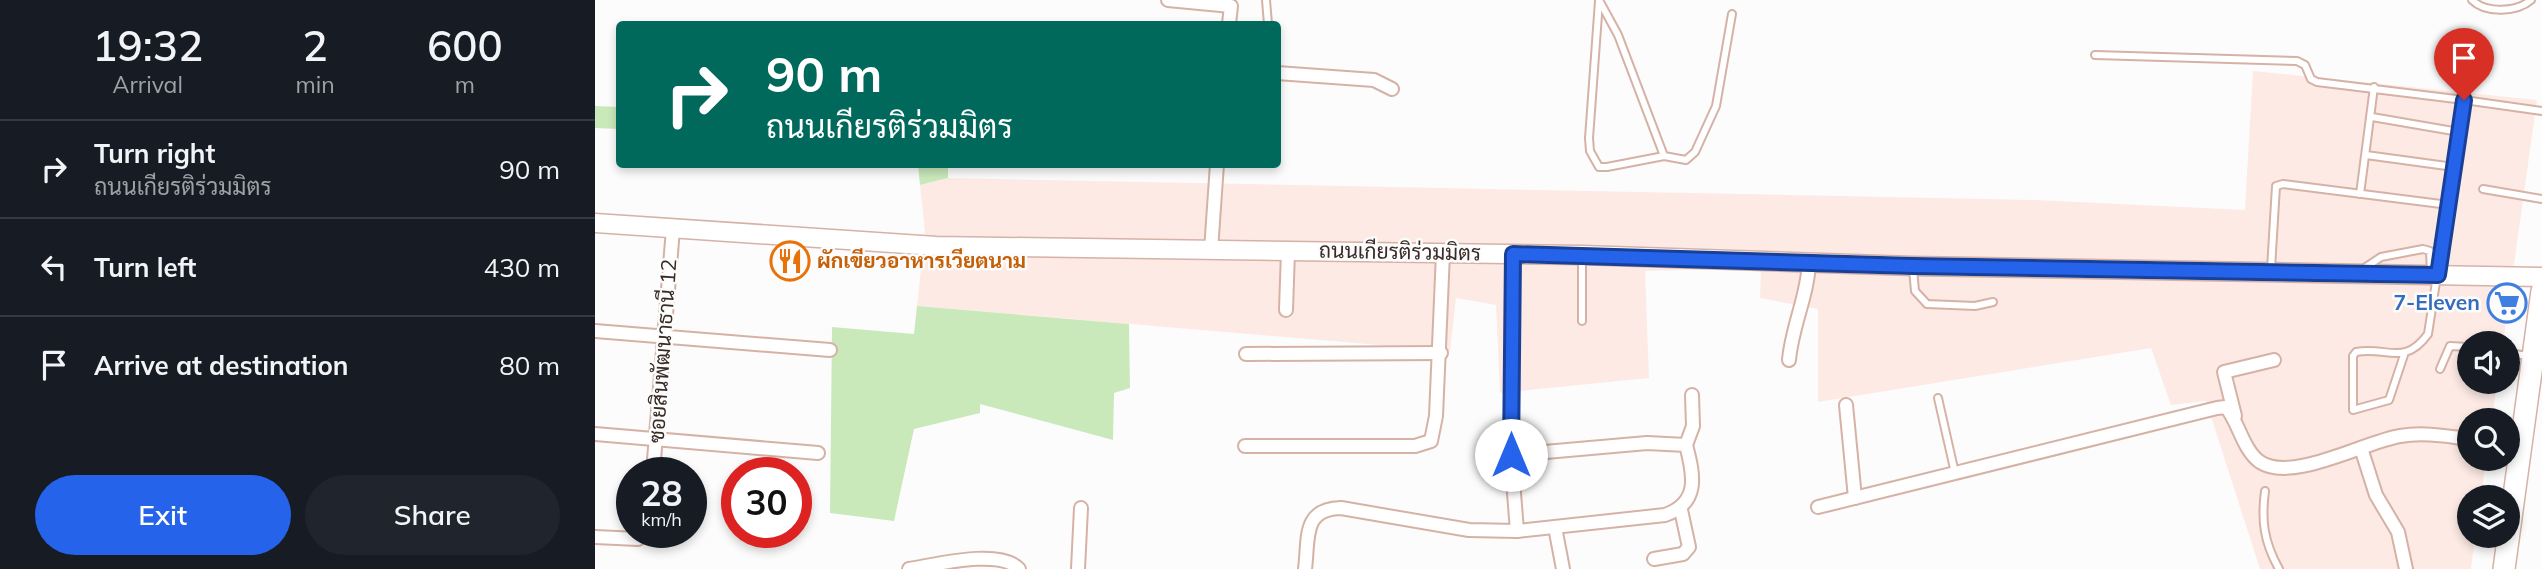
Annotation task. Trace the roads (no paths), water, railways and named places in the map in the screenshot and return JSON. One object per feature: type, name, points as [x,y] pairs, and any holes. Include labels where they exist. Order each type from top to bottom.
[{"type":"main road","points":[[2520,418],[2533,357],[2542,291]]},
{"type":"main road","points":[[2504,569],[2512,471]]},
{"type":"street","points":[[1168,0],[1232,3],[1229,21]]},
{"type":"street","points":[[1281,73],[1374,80],[1392,89]]},
{"type":"street","points":[[1211,250],[1217,168]]},
{"type":"street","name":"ถนนเกียรติร่วมมิตร","points":[[595,223],[936,246],[1582,255],[1913,266],[2542,277]]},
{"type":"street","name":"ซอยสินพัฒนาธานี 12","points":[[655,457],[673,229]]},
{"type":"street","points":[[1286,310],[1288,251]]},
{"type":"street","points":[[1245,446],[1424,445],[1431,441],[1435,432],[1441,353],[1443,253]]},
{"type":"street","points":[[1513,254],[1511,455],[1517,531]]},
{"type":"street","points":[[1789,360],[1795,321],[1808,281],[1809,262]]},
{"type":"street","points":[[595,331],[830,349]]},
{"type":"street","points":[[1246,354],[1441,353]]},
{"type":"street","points":[[2238,426],[2224,372],[2274,360]]},
{"type":"street","points":[[1305,569],[1311,525],[1315,514],[1324,509],[1351,509],[1469,530],[1517,531],[1629,520],[1681,510],[1689,498],[1692,482],[1686,445],[1693,426],[1692,395]]},
{"type":"street","points":[[1846,405],[1855,498]]},
{"type":"street","points":[[1818,507],[2226,407],[2250,451],[2259,461],[2273,468],[2306,465],[2417,434],[2457,438]]},
{"type":"street","points":[[595,434],[818,453]]},
{"type":"street","points":[[1511,455],[1647,443],[1686,445]]},
{"type":"street","points":[[2361,448],[2376,495],[2398,532],[2406,569]]},
{"type":"street","points":[[1078,569],[1081,508]]},
{"type":"street","points":[[1654,559],[1683,554],[1689,547],[1681,510]]},
{"type":"street","points":[[1555,527],[1563,569]]},
{"type":"street","points":[[595,537],[616,539]]},
{"type":"street","points":[[909,569],[982,559],[1004,561],[1019,569]]},
{"type":"lane","points":[[1266,0],[1268,21]]},
{"type":"lane","points":[[1599,0],[1618,35],[1664,156]]},
{"type":"lane","points":[[1599,0],[1589,138],[1594,162],[1599,167],[1664,156],[1686,160],[1695,152],[1716,106],[1733,14]]},
{"type":"lane","points":[[2472,0],[2491,10],[2525,5],[2531,0]]},
{"type":"lane","points":[[2095,55],[2297,61],[2305,65],[2313,81],[2542,110]]},
{"type":"lane","points":[[2360,194],[2374,88]]},
{"type":"lane","points":[[2404,355],[2389,400],[2353,410],[2353,356],[2357,352],[2404,355],[2420,345],[2428,334],[2434,275],[2449,205],[2464,100]]},
{"type":"lane","points":[[2372,117],[2459,132]]},
{"type":"lane","points":[[2366,155],[2454,167]]},
{"type":"lane","points":[[2271,272],[2276,186],[2283,184],[2449,205]]},
{"type":"lane","points":[[2483,189],[2542,199]]},
{"type":"lane","points":[[2357,274],[2370,262],[2381,257],[2423,249],[2430,251],[2434,275]]},
{"type":"lane","points":[[1582,255],[1582,321]]},
{"type":"lane","points":[[1913,266],[1915,291],[1927,304],[1975,306],[1993,302]]},
{"type":"lane","points":[[2440,369],[2450,346],[2457,346]]},
{"type":"lane","points":[[2520,355],[2533,357]]},
{"type":"lane","points":[[1938,398],[1955,472]]},
{"type":"lane","points":[[2265,491],[2262,518],[2266,544],[2279,569]]},
{"type":"place","name":"ผักเขียวอาหารเวียตนาม","points":[[790,261]]},
{"type":"place","name":"7-Eleven","points":[[2507,303]]}]
